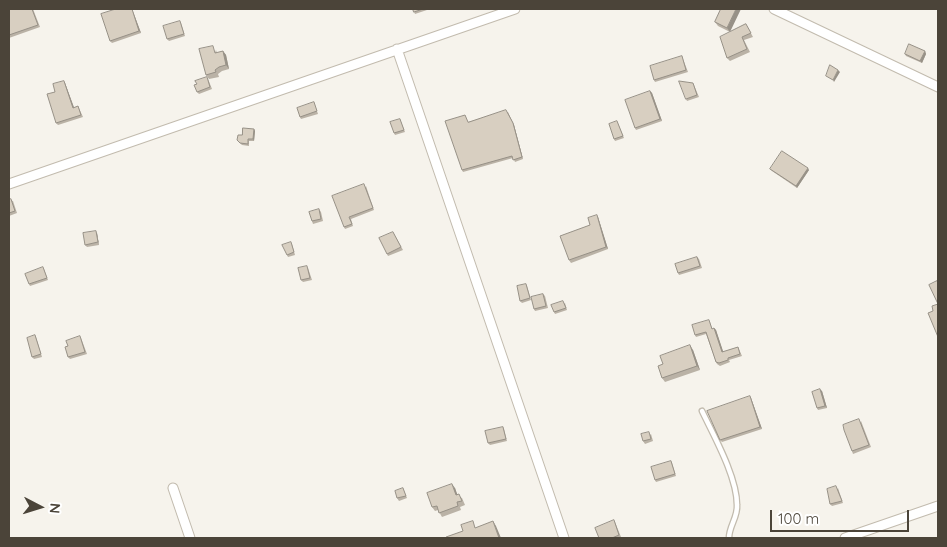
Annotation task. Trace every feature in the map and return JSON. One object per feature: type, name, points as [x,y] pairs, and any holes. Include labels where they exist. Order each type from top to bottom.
[{"type":"street","points":[[9,184],[514,9]]},
{"type":"street","points":[[774,9],[938,87]]},
{"type":"street","points":[[397,49],[564,538]]},
{"type":"street","points":[[173,488],[190,538]]},
{"type":"street","points":[[845,538],[938,506]]},
{"type":"lane","points":[[702,411],[730,475],[736,496],[737,510],[730,526],[729,538]]},
{"type":"building","points":[[9,9],[32,9],[38,25],[9,35]]},
{"type":"building","points":[[116,9],[132,9],[139,31],[110,41],[101,14]]},
{"type":"building","points":[[721,9],[736,9],[727,28],[715,22]]},
{"type":"building","points":[[180,21],[184,34],[167,39],[163,26]]},
{"type":"building","points":[[746,24],[751,33],[742,37],[747,49],[727,58],[720,37]]},
{"type":"building","points":[[909,44],[925,51],[920,61],[905,54]]},
{"type":"building","points":[[213,46],[215,53],[223,51],[226,65],[219,67],[215,70],[216,72],[206,75],[199,49]]},
{"type":"building","points":[[682,56],[686,70],[654,80],[650,66]]},
{"type":"building","points":[[830,65],[838,70],[833,80],[826,76]]},
{"type":"building","points":[[207,77],[210,87],[197,92],[194,85],[197,84],[195,81]]},
{"type":"building","points":[[64,81],[73,108],[78,106],[81,115],[56,123],[47,94],[55,92],[53,84]]},
{"type":"building","points":[[679,81],[693,83],[697,95],[686,99]]},
{"type":"building","points":[[650,91],[660,119],[635,128],[625,100]]},
{"type":"building","points":[[314,102],[317,111],[300,117],[297,108]]},
{"type":"building","points":[[506,110],[513,123],[522,157],[513,160],[512,156],[462,170],[445,121],[465,115],[468,122]]},
{"type":"building","points":[[400,119],[404,130],[394,133],[390,122]]},
{"type":"building","points":[[617,121],[623,136],[614,139],[609,124]]},
{"type":"building","points":[[243,128],[254,129],[253,139],[248,139],[248,144],[240,143],[237,140],[238,135],[242,135]]},
{"type":"building","points":[[782,151],[808,168],[796,186],[770,169]]},
{"type":"building","points":[[364,184],[373,208],[349,217],[352,224],[344,227],[332,196]]},
{"type":"building","points":[[11,199],[15,211],[9,213],[9,200]]},
{"type":"building","points":[[319,209],[321,219],[312,221],[309,212]]},
{"type":"building","points":[[597,215],[606,247],[569,260],[560,236],[590,225],[588,218]]},
{"type":"building","points":[[96,231],[98,242],[85,245],[83,233]]},
{"type":"building","points":[[393,232],[401,247],[387,254],[379,238]]},
{"type":"building","points":[[291,242],[294,252],[287,255],[282,245]]},
{"type":"building","points":[[697,257],[700,266],[678,273],[675,264]]},
{"type":"building","points":[[307,266],[310,278],[301,280],[298,268]]},
{"type":"building","points":[[43,267],[47,278],[29,284],[25,274]]},
{"type":"building","points":[[937,281],[938,284],[938,304],[929,285]]},
{"type":"building","points":[[526,284],[530,298],[520,301],[517,286]]},
{"type":"building","points":[[543,294],[546,306],[534,309],[531,297]]},
{"type":"building","points":[[563,301],[566,308],[554,312],[551,305]]},
{"type":"building","points":[[938,304],[938,337],[928,313],[933,311],[932,306]]},
{"type":"building","points":[[709,320],[712,329],[714,328],[722,352],[738,347],[740,354],[719,363],[716,362],[706,332],[695,335],[692,325]]},
{"type":"building","points":[[35,335],[41,354],[32,357],[27,338]]},
{"type":"building","points":[[80,336],[85,352],[68,357],[65,347],[68,346],[66,341]]},
{"type":"building","points":[[690,345],[697,366],[662,378],[658,366],[663,364],[660,356]]},
{"type":"building","points":[[820,389],[825,406],[817,408],[812,392]]},
{"type":"building","points":[[750,396],[760,427],[720,440],[707,411]]},
{"type":"building","points":[[859,419],[869,445],[852,451],[843,425]]},
{"type":"building","points":[[503,427],[506,439],[488,443],[485,431]]},
{"type":"building","points":[[649,432],[651,439],[643,441],[641,434]]},
{"type":"building","points":[[671,461],[675,474],[655,480],[651,467]]},
{"type":"building","points":[[452,484],[456,495],[459,494],[462,501],[457,502],[458,506],[439,513],[437,506],[432,507],[427,493]]},
{"type":"building","points":[[836,486],[842,501],[830,504],[827,489]]},
{"type":"building","points":[[403,488],[406,496],[397,498],[395,491]]},
{"type":"building","points":[[614,520],[619,535],[612,538],[599,538],[595,528]]},
{"type":"building","points":[[473,521],[475,528],[493,521],[499,538],[446,538],[463,531],[461,525]]}]
